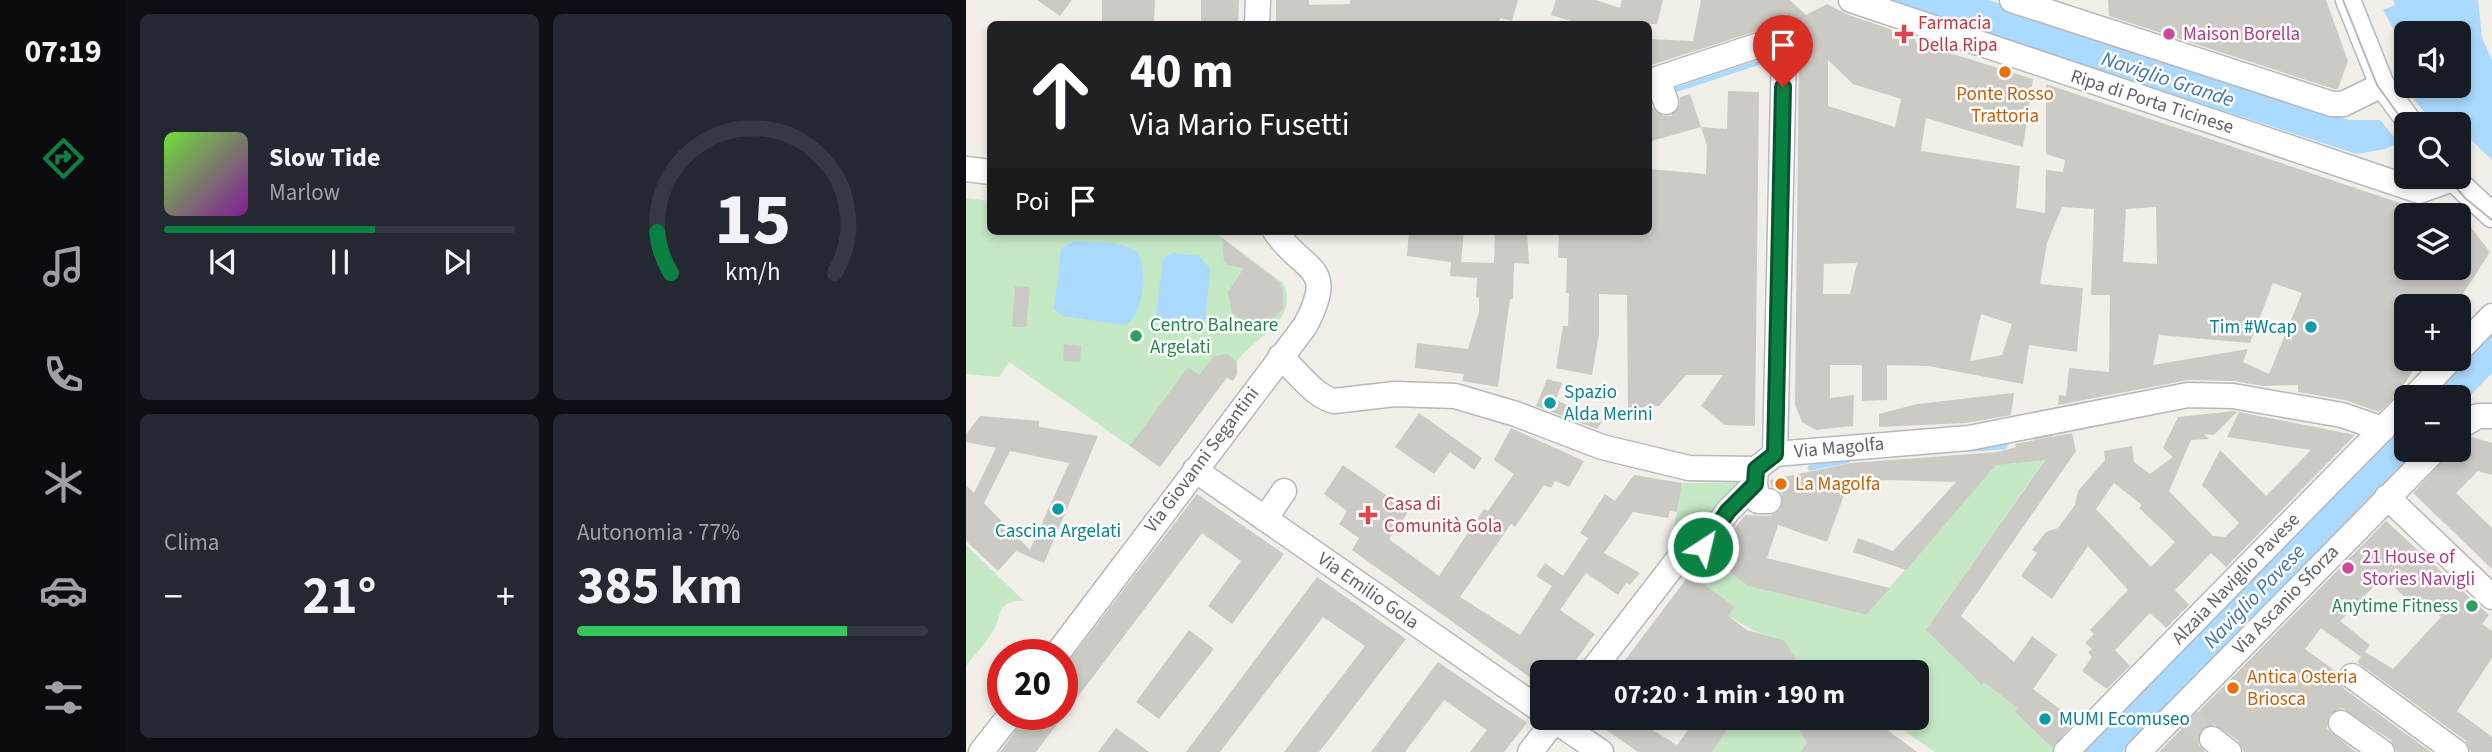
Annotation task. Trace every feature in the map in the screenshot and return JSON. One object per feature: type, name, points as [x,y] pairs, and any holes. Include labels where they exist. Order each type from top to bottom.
[{"type":"street","points":[[1257,21],[1258,0]]},
{"type":"street","name":"Ripa di Porta Ticinese","points":[[1851,0],[2394,183]]},
{"type":"street","points":[[2012,0],[2332,104],[2343,104],[2386,92]]},
{"type":"street","points":[[2348,0],[2386,92],[2402,112]]},
{"type":"street","points":[[1601,660],[1693,550],[1728,511],[1764,477],[1784,49],[1777,39],[1659,87]]},
{"type":"street","points":[[966,169],[987,172]]},
{"type":"street","points":[[2464,189],[2492,215]]},
{"type":"street","name":"Via Giovanni Segantini","points":[[1068,639],[1305,326],[1318,302],[1320,285],[1311,267],[1279,235]]},
{"type":"street","points":[[2471,338],[2492,316]]},
{"type":"street","name":"Via Magolfa","points":[[1280,357],[1322,398],[1334,401],[1427,393],[1455,396],[1516,414],[1602,447],[1689,468],[1764,477],[2188,395],[2232,396],[2328,412],[2383,429]]},
{"type":"street","points":[[2426,385],[2439,371]]},
{"type":"street","name":"Alzaia Naviglio Pavese","points":[[2066,752],[2394,418]]},
{"type":"street","name":"Via Ascanio Sforza","points":[[2143,750],[2182,716],[2423,462]]},
{"type":"street","name":"Via Emilio Gola","points":[[1195,470],[1530,702]]},
{"type":"street","points":[[1265,519],[1284,491]]},
{"type":"street","points":[[2388,497],[2492,597]]},
{"type":"street","points":[[2352,676],[2456,752]]},
{"type":"street","points":[[2342,723],[2382,752]]},
{"type":"street","points":[[981,752],[998,730]]},
{"type":"street","points":[[1530,752],[1543,730]]},
{"type":"street","name":"Via Emilio Gola","points":[[1570,730],[1601,752]]},
{"type":"green space","name":"Centro Balneare Argelati","points":[[966,198],[987,201],[987,235],[1218,235],[1283,283],[1287,296],[1281,317],[1237,361],[1237,374],[1233,381],[1227,378],[1160,467],[1009,362],[999,377],[966,374]]},
{"type":"green space","points":[[2051,430],[2054,446],[1926,630],[1982,685],[1984,682],[2017,708],[2015,712],[2056,752],[1935,752],[1903,730],[1929,730],[1929,660],[1796,660],[1784,640],[1757,632],[1728,616],[1734,607],[1690,574],[1706,554],[1674,530],[1682,483],[1751,482],[1707,554],[1748,586],[1866,615],[1996,465],[2035,446],[2032,435]]},
{"type":"green space","points":[[966,545],[1024,601],[1009,603],[1002,609],[990,635],[966,666]]},
{"type":"green space","points":[[1727,730],[1799,730],[1807,743],[1800,752],[1712,752]]},
{"type":"water","name":"Naviglio Grande","points":[[1882,0],[1988,0],[2349,120],[2379,120],[2410,98],[2471,98],[2471,21],[2394,21],[2394,30],[2383,10],[2395,5],[2393,0],[2478,0],[2482,38],[2492,60],[2492,160],[2471,140],[2471,112],[2394,112],[2394,144],[2386,149],[2357,154]]},
{"type":"water","points":[[1074,241],[1119,245],[1133,249],[1138,254],[1143,275],[1140,300],[1137,312],[1125,325],[1063,316],[1054,309],[1061,249]]},
{"type":"water","points":[[1173,253],[1200,256],[1210,269],[1205,321],[1188,331],[1163,327],[1156,318],[1162,263],[1166,256]]},
{"type":"water","points":[[2492,333],[2492,373],[2471,395],[2471,385],[2442,385],[2456,371],[2471,371],[2471,355]]},
{"type":"water","name":"Naviglio Pavese","points":[[2394,434],[2394,462],[2405,462],[2122,752],[2083,752]]},
{"type":"pier","points":[[2403,98],[2412,98],[2424,112],[2394,112],[2394,137],[2377,116]]},
{"type":"building","points":[[1037,0],[1072,0],[1060,16]]},
{"type":"building","points":[[1102,0],[1155,0],[1154,21],[1102,21]]},
{"type":"building","points":[[1201,0],[1239,0],[1238,21],[1201,21]]},
{"type":"building","points":[[1276,0],[1309,0],[1309,5],[1350,4],[1350,0],[1518,0],[1512,21],[1500,18],[1500,21],[1276,21]]},
{"type":"building","points":[[1556,0],[1596,0],[1620,8],[1622,0],[1663,0],[1657,24],[1652,24],[1652,21],[1571,21],[1551,15]]},
{"type":"building","points":[[1701,0],[1790,0],[1806,15],[1827,4],[1846,14],[1916,38],[1915,42],[2033,79],[2023,147],[1926,118],[1921,151],[2020,166],[2016,208],[2045,213],[2046,170],[2063,172],[2065,160],[2046,154],[2046,84],[2400,203],[2394,203],[2394,280],[2471,280],[2471,227],[2490,252],[2463,294],[2394,294],[2394,371],[2413,371],[2404,385],[2394,385],[2394,398],[2379,412],[2345,400],[2298,392],[2298,385],[2262,386],[2234,381],[2188,380],[2058,405],[2059,395],[2066,396],[2069,368],[2109,372],[2110,295],[2091,295],[2094,209],[2062,207],[2047,243],[2040,284],[2083,288],[2077,352],[2029,345],[2023,384],[1928,366],[1887,365],[1887,400],[1862,401],[1862,365],[1830,365],[1830,398],[1854,395],[1853,426],[1816,430],[1802,422],[1795,405],[1799,56],[1807,54],[1786,14],[1775,25],[1652,65],[1652,39],[1693,41]],"holes":[[[1828,60],[1853,84],[1901,99],[1895,127],[1828,106]],[[2156,207],[2157,264],[2123,262],[2126,209]],[[1857,263],[1850,294],[1823,294],[1824,264]],[[2273,283],[2302,293],[2269,374],[2243,362],[2248,349],[2153,365],[2159,335],[2250,343]],[[1981,314],[2012,324],[2002,355],[1970,361]]]},
{"type":"building","points":[[2108,0],[2326,0],[2348,61],[2338,89],[2334,89],[2109,16]]},
{"type":"building","points":[[1728,91],[1759,92],[1755,426],[1725,425],[1701,406],[1723,375],[1686,375],[1659,406],[1628,410],[1627,295],[1599,294],[1599,334],[1592,375],[1556,368],[1563,326],[1568,326],[1569,293],[1566,293],[1567,258],[1558,258],[1559,235],[1652,235],[1652,169],[1706,174],[1707,146],[1701,127],[1727,129]]},
{"type":"building","points":[[1690,94],[1701,127],[1652,141],[1652,107],[1663,116],[1671,116],[1680,105],[1680,97]]},
{"type":"building","points":[[1409,235],[1464,235],[1461,262],[1494,263],[1495,235],[1527,235],[1529,264],[1514,263],[1513,299],[1510,299],[1498,387],[1462,381],[1464,374],[1415,368],[1417,343],[1468,349],[1479,312],[1479,298],[1476,297],[1477,278],[1450,276],[1451,262],[1407,256]]},
{"type":"building","points":[[1222,238],[1279,282],[1283,290],[1283,308],[1265,326],[1249,326],[1232,313],[1228,292],[1244,268],[1227,265],[1224,261]]},
{"type":"building","points":[[1015,286],[1030,287],[1026,327],[1012,327]]},
{"type":"building","points":[[1064,344],[1081,346],[1080,362],[1063,361]]},
{"type":"building","points":[[1227,354],[1236,361],[1237,374],[1233,381],[1227,377],[1160,467],[1130,446],[1188,367],[1199,375],[1214,356]]},
{"type":"building","name":"Spazio Alda Merini","points":[[1547,379],[1562,383],[1556,400],[1602,421],[1597,429],[1536,406]]},
{"type":"building","points":[[2014,393],[2011,415],[1967,423],[1879,427],[1879,414],[1917,404]]},
{"type":"building","points":[[2237,412],[2214,435],[2204,434],[2209,439],[2191,440],[2169,491],[2213,536],[2225,537],[2239,523],[2202,485],[2220,450],[2266,496],[2311,450],[2227,437],[2239,412],[2355,435],[2226,567],[2211,553],[2175,590],[2189,605],[2166,628],[2150,613],[2115,650],[2130,666],[2107,689],[2082,671],[2092,657],[2088,652],[2092,649],[2085,643],[2094,634],[2090,630],[2128,590],[2088,546],[2052,599],[2021,576],[2037,553],[2032,550],[2046,532],[2058,528],[2075,505],[2078,491],[2105,460],[2104,451],[2132,446],[2134,462],[2150,474],[2173,457],[2163,448],[2178,417]],"holes":[[[2114,483],[2142,505],[2139,508],[2175,542],[2151,567],[2096,509]]]},
{"type":"building","points":[[1419,413],[1482,458],[1474,470],[1450,452],[1434,474],[1395,447]]},
{"type":"building","name":"Cascina Argelati","points":[[980,416],[1039,421],[1039,427],[1098,436],[1044,563],[1016,551],[998,571],[966,541],[966,485],[974,493],[996,448],[966,442],[966,434]],"holes":[[[1010,451],[1069,463],[1030,550],[984,503]]]},
{"type":"building","points":[[1511,428],[1584,461],[1569,487],[1555,481],[1551,488],[1544,485],[1515,527],[1511,524],[1460,597],[1520,635],[1552,586],[1536,576],[1545,563],[1563,576],[1588,538],[1580,533],[1605,494],[1615,501],[1634,475],[1682,483],[1677,512],[1670,511],[1668,518],[1633,512],[1604,553],[1640,573],[1630,585],[1626,583],[1618,595],[1586,573],[1560,610],[1595,634],[1576,660],[1530,660],[1530,677],[1352,550],[1359,538],[1339,524],[1347,511],[1324,494],[1343,465],[1409,511],[1389,539],[1439,576],[1484,509],[1488,511],[1514,474],[1494,460]]},
{"type":"building","points":[[2072,433],[2076,451],[1961,616],[2014,662],[2032,636],[2057,655],[2033,689],[2076,721],[2052,748],[2015,712],[2017,708],[1984,682],[1982,685],[1926,630],[2045,460],[1996,465],[1906,570],[1853,552],[1858,538],[1893,551],[1956,482],[1887,480],[1848,484],[1827,542],[1778,525],[1767,558],[1890,588],[1866,615],[1748,586],[1712,558],[1745,515],[1770,516],[1781,509],[1782,494],[1771,486],[1770,480],[1851,463],[1998,452],[2016,447],[2015,444]]},
{"type":"building","points":[[2471,437],[2492,443],[2492,475],[2478,471],[2456,493],[2492,528],[2492,569],[2413,493],[2442,462],[2471,462]]},
{"type":"building","points":[[1197,494],[1284,554],[1232,624],[1208,606],[1241,561],[1202,533],[1078,697],[1078,649]]},
{"type":"building","points":[[2386,521],[2489,615],[2482,624],[2492,631],[2492,658],[2457,711],[2492,737],[2492,752],[2471,752],[2465,740],[2357,662],[2361,657],[2321,628],[2305,649],[2338,673],[2343,688],[2431,752],[2397,752],[2391,740],[2342,708],[2329,715],[2327,729],[2356,752],[2244,752],[2238,740],[2213,724],[2206,726],[2197,736],[2199,745],[2205,752],[2159,752]],"holes":[[[2383,577],[2415,606],[2421,599],[2441,617],[2393,669],[2365,652],[2370,645],[2340,621]]]},
{"type":"building","points":[[1690,574],[1735,607],[1728,616],[1747,630],[1784,640],[1796,660],[1625,660]]},
{"type":"building","points":[[1317,577],[1406,639],[1319,752],[1284,752],[1365,646],[1323,617],[1220,752],[1186,752]]},
{"type":"building","points":[[1189,630],[1214,649],[1159,719],[1136,702]]},
{"type":"building","points":[[1438,662],[1527,723],[1504,752],[1470,752],[1487,730],[1444,700],[1405,752],[1371,752]]},
{"type":"building","points":[[1116,728],[1149,752],[1098,752]]},
{"type":"building","points":[[1016,730],[1053,730],[1036,752],[1000,752]]},
{"type":"building","points":[[1606,730],[1653,730],[1677,745],[1688,730],[1727,730],[1712,752],[1638,752]]},
{"type":"building","points":[[1799,730],[1887,730],[1917,752],[1800,752],[1807,743]]},
{"type":"waterway","points":[[1669,92],[1769,59]]},
{"type":"waterway","points":[[1971,449],[2004,447],[2009,439]]},
{"type":"waterway","points":[[1810,468],[1847,461]]},
{"type":"tunnel","points":[[2188,720],[2212,739]]},
{"type":"tram line","points":[[2343,0],[2377,85],[2397,112]]},
{"type":"tram line","points":[[2457,189],[2492,220]]},
{"type":"place","name":"Farmacia Della Ripa","points":[[1904,34]]},
{"type":"place","name":"Maison Borella","points":[[2169,34]]},
{"type":"place","name":"Ponte Rosso Trattoria","points":[[2005,72]]},
{"type":"place","name":"Tim #Wcap","points":[[2311,327]]},
{"type":"place","name":"Centro Balneare Argelati","points":[[1136,336]]},
{"type":"place","name":"Spazio Alda Merini","points":[[1550,403]]},
{"type":"place","name":"La Magolfa","points":[[1781,484]]},
{"type":"place","name":"Cascina Argelati","points":[[1058,509]]},
{"type":"place","name":"Casa di Comunità Gola","points":[[1368,515]]},
{"type":"place","name":"21 House of Stories Navigli","points":[[2348,568]]},
{"type":"place","name":"Anytime Fitness","points":[[2472,606]]},
{"type":"place","name":"Antica Osteria Briosca","points":[[2233,688]]},
{"type":"place","name":"MUMI Ecomuseo","points":[[2045,719]]},
{"type":"route","points":[[1703,547],[1728,511],[1755,484],[1756,469],[1775,454],[1783,87]]}]
